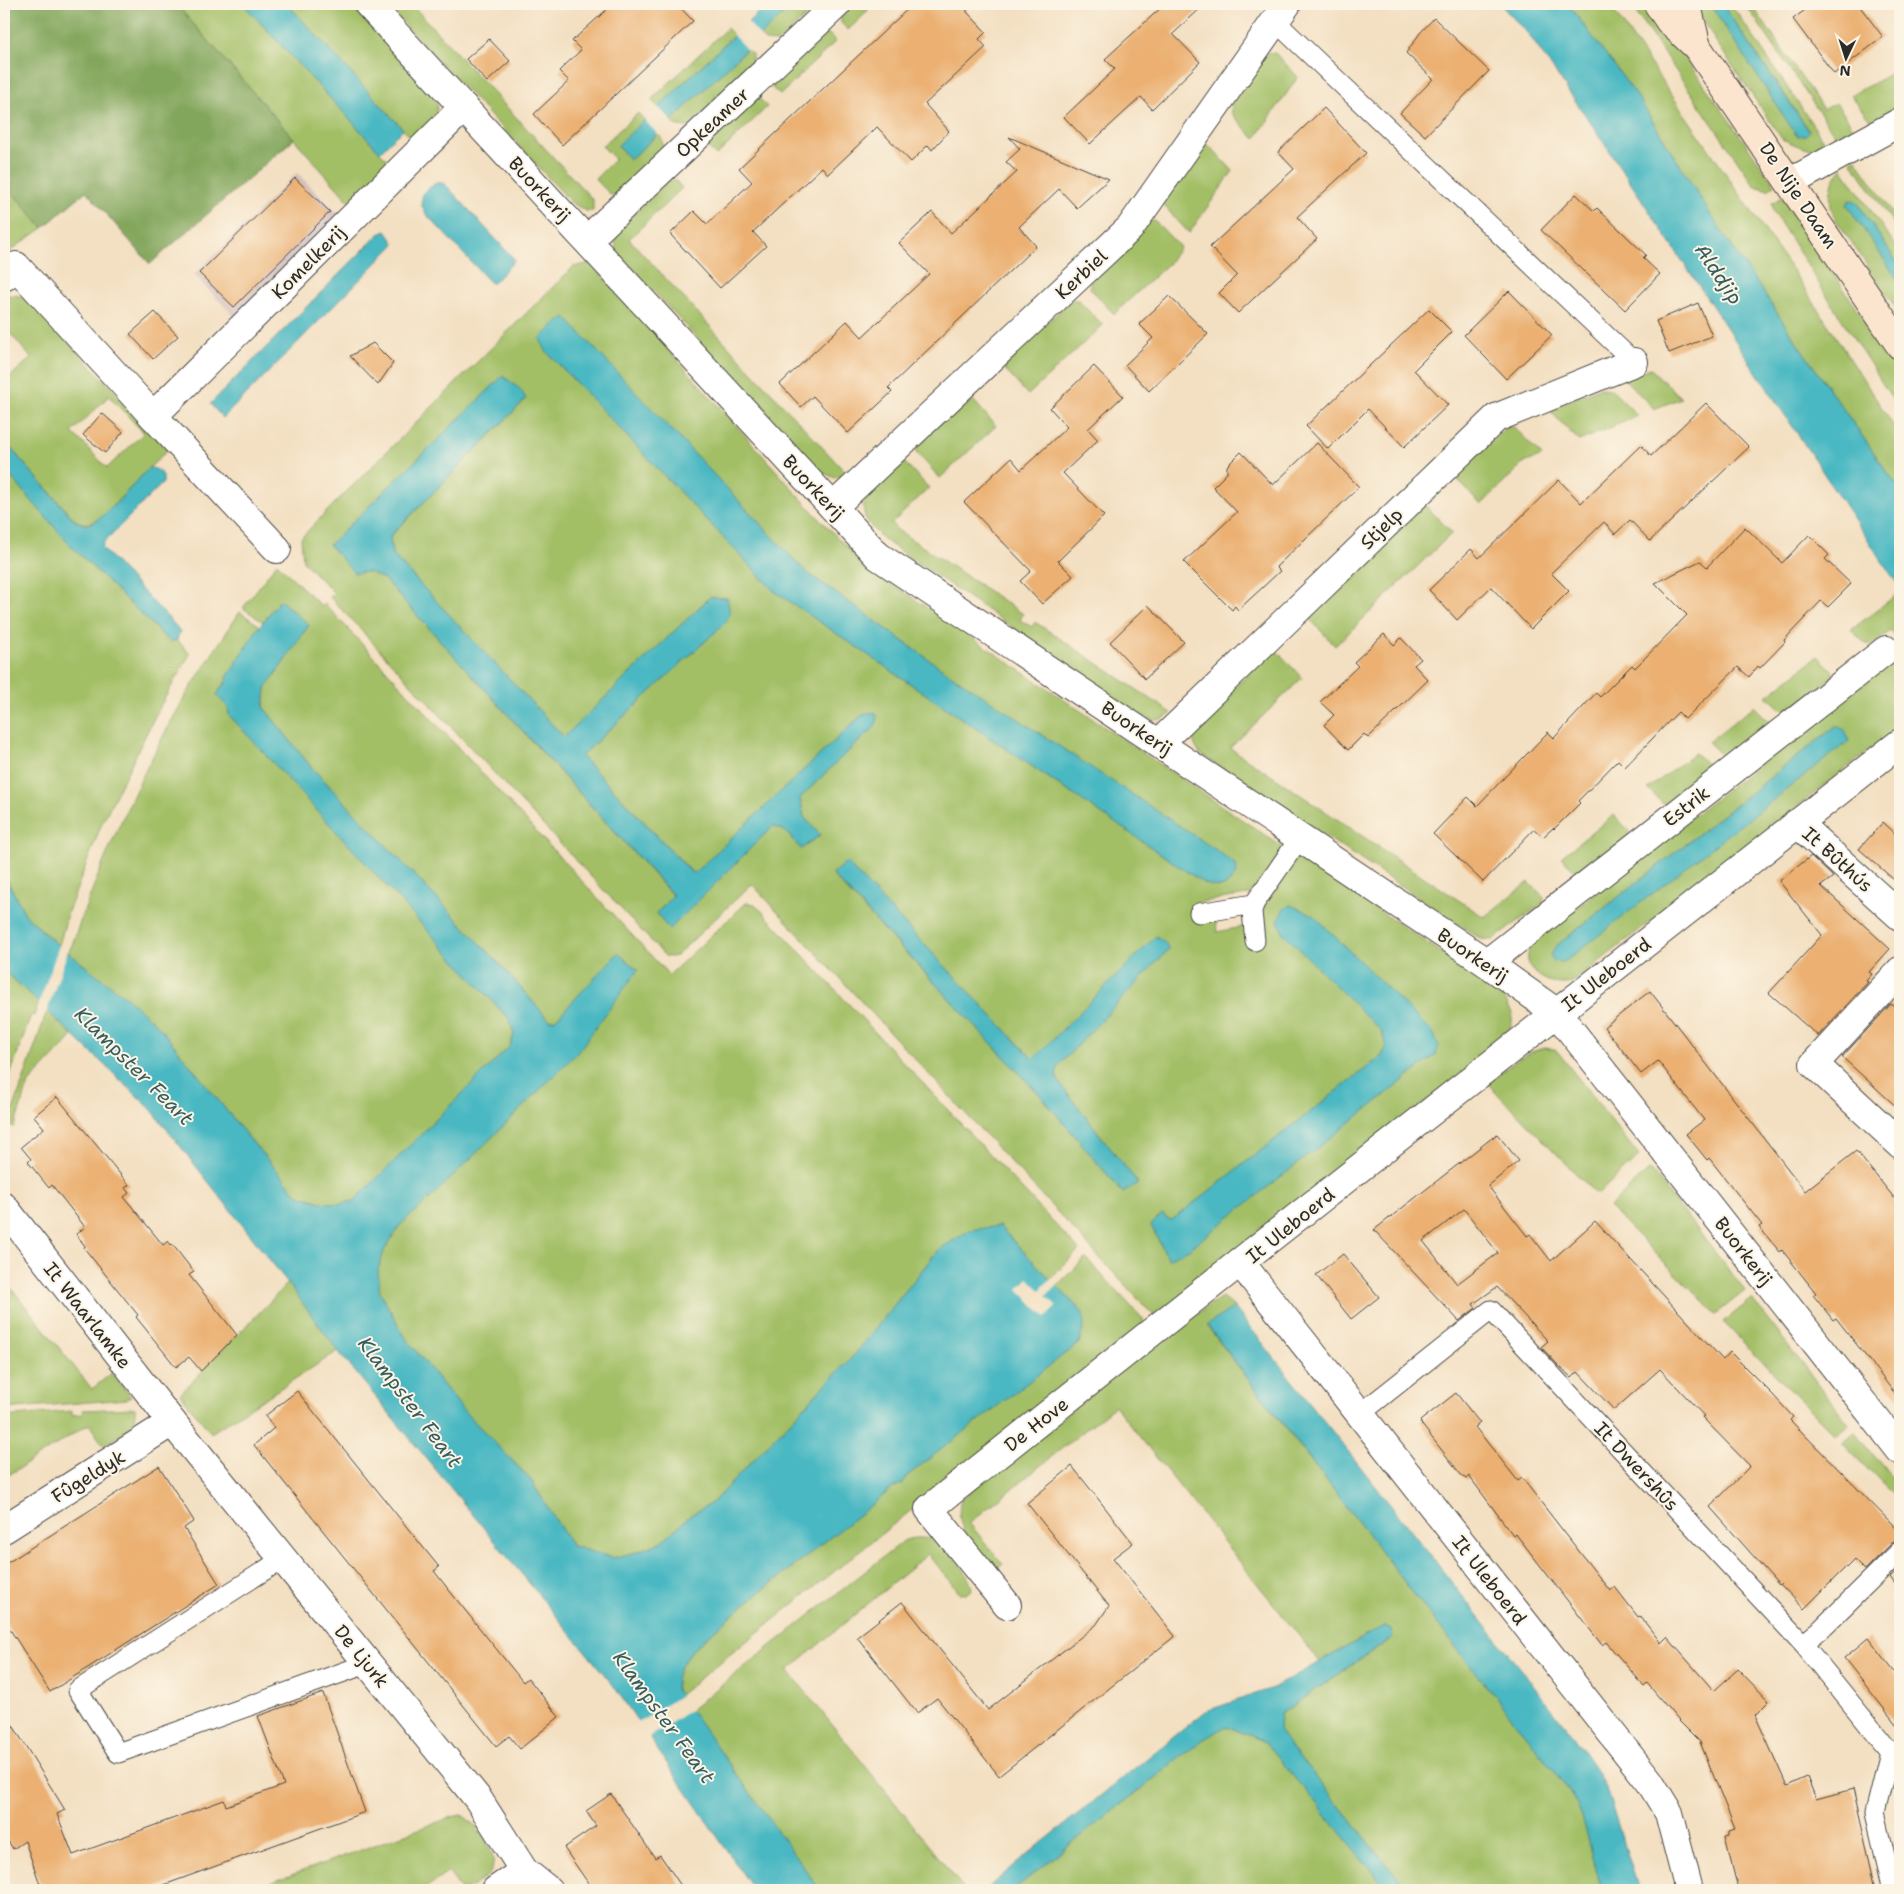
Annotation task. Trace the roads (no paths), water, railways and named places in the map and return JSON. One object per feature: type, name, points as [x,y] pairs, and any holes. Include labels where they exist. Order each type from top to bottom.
[{"type":"street","name":"Buorkerij","points":[[368,4],[878,556],[1487,963],[1557,1013],[1900,1450]]},
{"type":"street","name":"Opkeamer","points":[[587,240],[837,4]]},
{"type":"street","name":"De Nije Daam","points":[[1658,4],[1670,22],[1697,47],[1900,344]]},
{"type":"street","name":"De Nije Daam","points":[[1684,4],[1689,14],[1697,47]]},
{"type":"street","name":"Kerbiel","points":[[833,507],[1130,228],[1281,12]]},
{"type":"street","name":"Komelkerij","points":[[153,416],[464,107]]},
{"type":"street","points":[[1791,182],[1900,122]]},
{"type":"street","points":[[4,277],[16,266],[277,549]]},
{"type":"street","name":"Stjelp","points":[[1159,743],[1496,418],[1634,362]]},
{"type":"street","name":"Estrik","points":[[1487,963],[1886,650]]},
{"type":"street","name":"It Uleboerd","points":[[1689,1890],[1671,1821],[1661,1797],[1240,1262],[1900,743]]},
{"type":"street","name":"It Bûthús","points":[[1797,823],[1900,916]]},
{"type":"street","points":[[1900,971],[1814,1064],[1900,1144]]},
{"type":"street","name":"It Waarlamke","points":[[4,1207],[172,1422]]},
{"type":"street","name":"De Hove","points":[[1007,1604],[929,1509],[1240,1262]]},
{"type":"street","name":"Fûgeldyk","points":[[4,1530],[172,1422]]},
{"type":"street","name":"De Ljurk","points":[[172,1422],[478,1799],[524,1871],[548,1890]]},
{"type":"street","points":[[496,1890],[524,1871]]},
{"type":"lane","points":[[1281,12],[1634,362]]},
{"type":"lane","points":[[1256,941],[1252,912],[1254,904],[1299,838]]},
{"type":"lane","points":[[1199,912],[1254,904]]},
{"type":"lane","name":"It Dwershûs","points":[[1360,1414],[1491,1310],[1803,1644],[1895,1758],[1875,1813],[1893,1890]]},
{"type":"lane","points":[[1803,1644],[1820,1630],[1900,1551]]},
{"type":"lane","points":[[284,1558],[78,1690],[118,1753],[369,1663]]},
{"type":"water","points":[[243,4],[287,4],[403,129],[380,152]]},
{"type":"water","points":[[767,4],[794,4],[630,160],[618,145]]},
{"type":"water","name":"Alddjip","points":[[1500,4],[1568,4],[1637,96],[1714,220],[1900,490],[1900,588],[1586,116],[1529,35]]},
{"type":"water","points":[[1710,4],[1722,4],[1809,131],[1806,135],[1797,136]]},
{"type":"water","points":[[437,182],[445,184],[515,260],[492,284],[426,214],[421,204],[423,193]]},
{"type":"water","points":[[1849,201],[1857,202],[1900,267],[1900,283],[1847,205]]},
{"type":"water","points":[[386,231],[395,244],[223,418],[210,404],[379,234]]},
{"type":"water","points":[[565,317],[805,571],[938,666],[1222,854],[1236,865],[1237,872],[1230,882],[1218,887],[1202,882],[774,591],[546,351],[540,339]]},
{"type":"water","points":[[503,376],[521,390],[526,399],[390,536],[392,554],[564,737],[710,597],[727,598],[730,613],[725,623],[581,756],[693,874],[861,716],[873,712],[877,715],[874,728],[800,798],[804,817],[820,835],[801,849],[785,831],[773,826],[669,930],[657,913],[673,895],[384,579],[369,572],[354,573],[329,545]]},
{"type":"water","points":[[4,441],[74,520],[83,524],[89,524],[102,516],[149,468],[156,469],[163,475],[163,483],[104,542],[102,548],[180,631],[177,640],[170,642],[71,546],[4,469]]},
{"type":"water","name":"Klampster Feart","points":[[280,600],[309,625],[266,688],[264,708],[312,768],[495,959],[549,1020],[554,1020],[559,1016],[618,953],[638,970],[577,1053],[438,1191],[399,1226],[384,1251],[378,1270],[380,1293],[407,1340],[465,1412],[530,1479],[572,1546],[613,1558],[637,1552],[661,1542],[692,1514],[712,1503],[856,1353],[938,1250],[970,1230],[999,1226],[1083,1313],[1084,1326],[1079,1343],[907,1476],[902,1485],[893,1488],[739,1609],[692,1650],[680,1667],[676,1678],[676,1690],[820,1890],[754,1890],[613,1685],[338,1351],[288,1283],[151,1109],[4,970],[4,875],[25,914],[48,937],[127,998],[160,1028],[248,1137],[298,1195],[321,1202],[339,1204],[354,1201],[510,1046],[514,1034],[509,1019],[229,715],[228,707],[217,696],[256,631]]},
{"type":"water","points":[[1836,726],[1845,730],[1849,741],[1567,960],[1561,962],[1554,961],[1550,955],[1556,946]]},
{"type":"water","points":[[846,862],[1033,1059],[1156,936],[1165,942],[1169,949],[1058,1066],[1056,1076],[1060,1084],[1138,1183],[1123,1193],[1042,1097],[832,874]]},
{"type":"water","points":[[1290,905],[1312,914],[1433,1033],[1439,1046],[1436,1055],[1189,1249],[1168,1259],[1151,1225],[1163,1214],[1166,1218],[1172,1220],[1383,1055],[1386,1044],[1381,1031],[1283,933],[1278,920],[1283,910]]},
{"type":"water","points":[[1234,1307],[1574,1737],[1597,1771],[1608,1794],[1639,1890],[1602,1890],[1582,1816],[1566,1786],[1413,1593],[1207,1325]]},
{"type":"water","points":[[1384,1626],[1391,1629],[1393,1637],[1280,1714],[1279,1732],[1408,1890],[1388,1890],[1264,1741],[1226,1726],[1201,1741],[1013,1890],[985,1890],[1206,1711],[1273,1688]]}]
